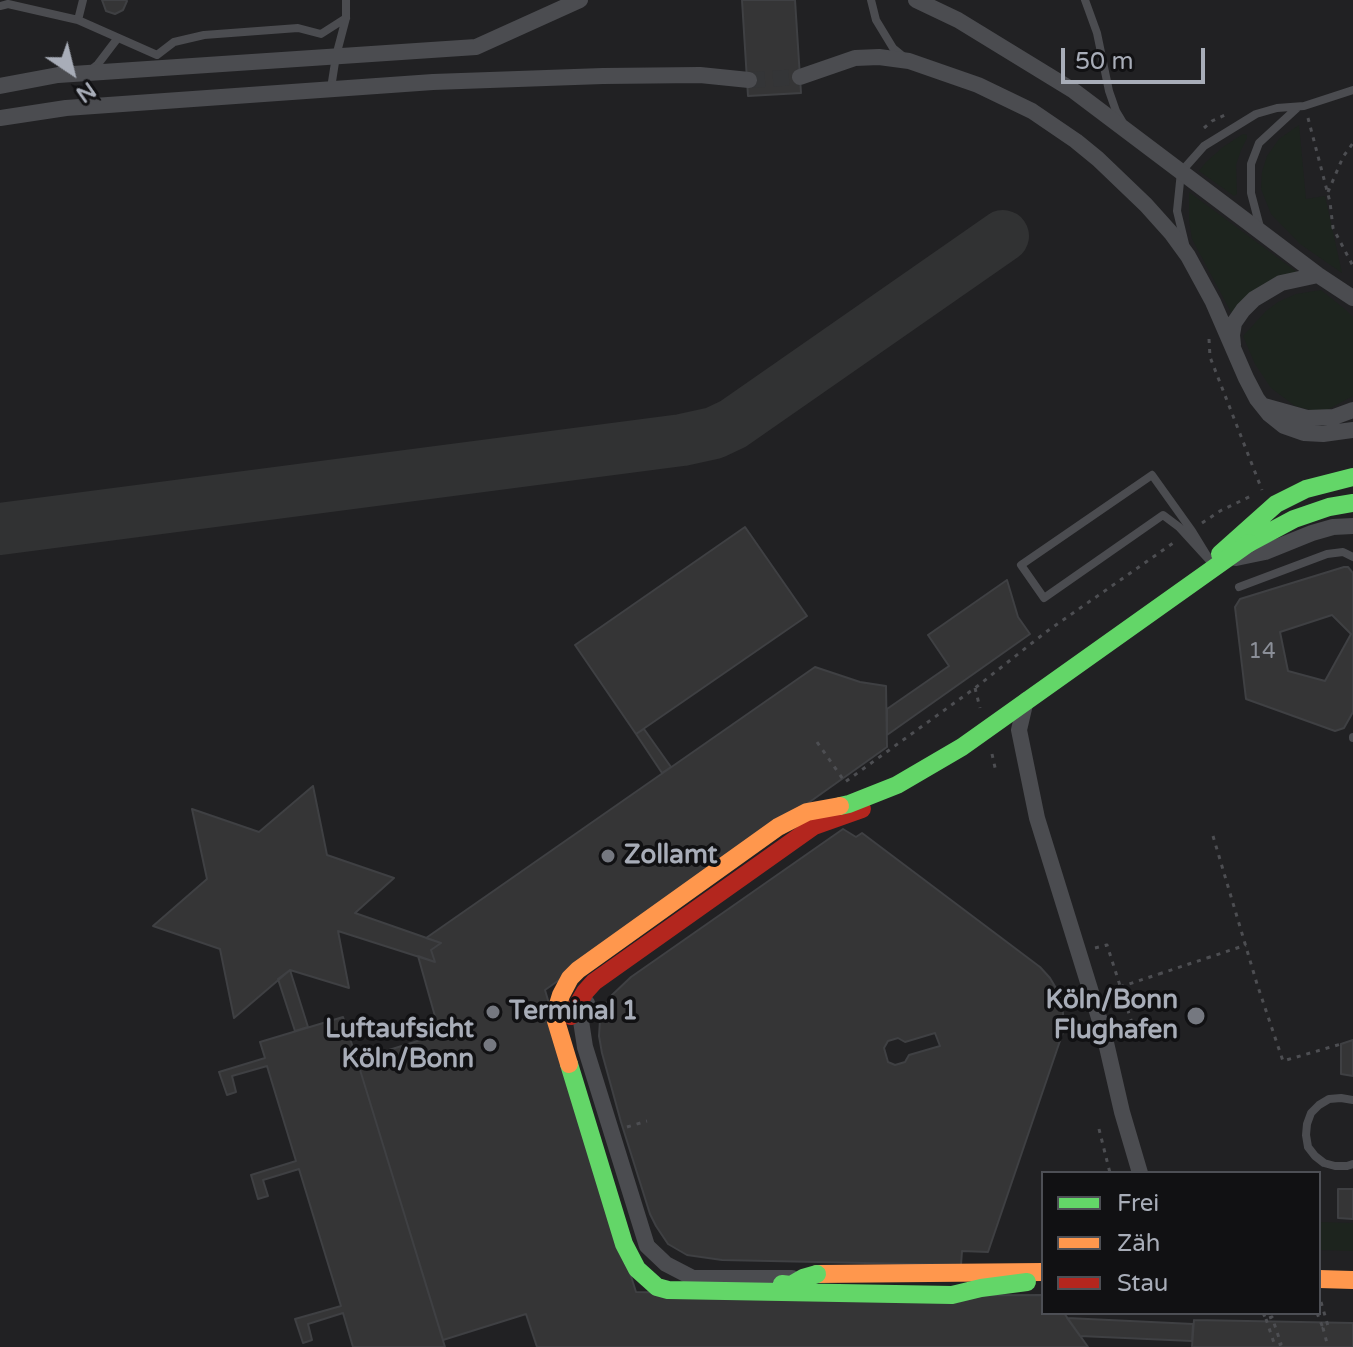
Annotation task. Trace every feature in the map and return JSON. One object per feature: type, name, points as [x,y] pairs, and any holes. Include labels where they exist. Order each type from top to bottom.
[{"type":"street","points":[[0,86],[58,75],[476,47],[580,0]]},
{"type":"street","points":[[916,0],[958,20],[1074,91],[1353,298]]},
{"type":"street","points":[[800,77],[855,58],[909,61],[978,85],[1032,111],[1107,167],[1172,234],[1213,302],[1246,378],[1262,405],[1277,421],[1293,430],[1312,434],[1353,430]]},
{"type":"street","points":[[0,118],[66,108],[433,82],[700,75],[749,80]]},
{"type":"street","points":[[1233,348],[1234,323],[1254,299],[1281,283],[1318,275]]},
{"type":"street","points":[[1262,405],[1307,418],[1334,417],[1353,410]]},
{"type":"street","points":[[1041,1272],[817,1274],[791,1285],[691,1283],[658,1270],[633,1237],[572,1036],[571,1016],[594,982],[814,826],[893,798],[953,753],[1029,689],[1211,562],[1276,504],[1306,489],[1353,477]]},
{"type":"street","points":[[1041,1280],[952,1295],[668,1290],[657,1287],[637,1269],[624,1244],[556,1021],[561,995],[578,970],[778,827],[807,812],[849,804],[897,785],[993,726],[1264,533],[1313,512],[1353,503]]},
{"type":"street","points":[[1211,562],[1265,552],[1333,527],[1353,526]]},
{"type":"street","points":[[1029,689],[1019,730],[1037,818],[1104,1034],[1139,1171]]},
{"type":"street","points":[[594,982],[581,1021],[585,1047],[647,1246],[666,1264],[693,1278],[1041,1280]]},
{"type":"street","points":[[1321,1270],[1353,1271]]},
{"type":"street","points":[[1321,1279],[1353,1280]]},
{"type":"lane","points":[[78,20],[83,0]]},
{"type":"lane","points":[[331,88],[346,18],[346,0]]},
{"type":"lane","points":[[871,0],[876,20],[893,48],[909,61]]},
{"type":"lane","points":[[1085,0],[1097,33],[1109,91],[1116,111],[1129,132]]},
{"type":"lane","points":[[5,3],[78,20],[157,55],[174,42],[204,35],[298,28],[321,34],[346,18]]},
{"type":"lane","points":[[86,73],[98,64],[117,39]]},
{"type":"lane","points":[[1188,256],[1177,211],[1181,172],[1204,146],[1256,114],[1277,108],[1298,107],[1353,90]]},
{"type":"lane","points":[[1261,231],[1251,193],[1251,164],[1259,143],[1298,107]]},
{"type":"lane","points":[[1188,533],[1163,515],[1044,598],[1021,565],[1152,475],[1188,533],[1211,562]]},
{"type":"lane","points":[[1239,587],[1327,554],[1343,552],[1353,557]]},
{"type":"lane","points":[[1351,1168],[1324,1163],[1308,1147],[1306,1135],[1311,1113],[1319,1105],[1329,1099],[1353,1100]]},
{"type":"path","points":[[1328,192],[1343,157],[1353,143]]},
{"type":"path","points":[[817,742],[845,782],[975,688],[1046,632],[1220,511],[1262,491],[1210,357],[1208,332]]},
{"type":"path","points":[[1213,836],[1283,1061],[1341,1044]]},
{"type":"path","points":[[1107,945],[1132,1023]]},
{"type":"path","points":[[1120,987],[1246,945]]},
{"type":"path","points":[[1099,1129],[1110,1171]]},
{"type":"path","points":[[1321,1305],[1328,1326],[1323,1328]]},
{"type":"path","points":[[1264,1315],[1275,1346]]},
{"type":"path","points":[[1318,1315],[1328,1347]]},
{"type":"shaded area","points":[[0,0],[1353,0],[1353,1347],[0,1347]]},
{"type":"shaded area","points":[[1299,125],[1306,199],[1325,196],[1342,273],[1300,244],[1271,214],[1261,189],[1267,156],[1279,139]]},
{"type":"shaded area","points":[[1243,134],[1247,138],[1236,165],[1237,194],[1234,196],[1199,171],[1223,147]]},
{"type":"shaded area","points":[[1189,192],[1297,272],[1233,316],[1192,239]]},
{"type":"shaded area","points":[[1321,290],[1353,317],[1353,396],[1327,410],[1315,411],[1295,406],[1271,388],[1255,364],[1243,336],[1278,302],[1296,294]]},
{"type":"shaded area","points":[[1321,1222],[1353,1223],[1353,1251],[1321,1250]]},
{"type":"building","points":[[102,0],[127,1],[123,10],[115,14],[106,11]]},
{"type":"building","points":[[742,0],[795,0],[801,93],[748,96]]},
{"type":"building","points":[[745,527],[807,616],[636,734],[575,645]]},
{"type":"building","points":[[1344,567],[1353,573],[1353,712],[1344,728],[1335,731],[1246,699],[1235,607],[1240,599]],"holes":[[[1332,615],[1351,634],[1325,681],[1288,671],[1280,632]]]},
{"type":"building","points":[[1007,580],[1018,617],[1030,634],[887,735],[887,709],[949,666],[928,635]]},
{"type":"building","name":"Terminal 1","points":[[815,667],[860,682],[886,686],[887,747],[545,990],[606,1197],[636,1292],[827,1296],[1041,1295],[1041,1315],[1065,1315],[1088,1347],[537,1347],[526,1314],[443,1340],[357,1060],[440,1034],[418,956],[435,962],[431,950],[441,943],[426,938]]},
{"type":"building","points":[[644,729],[671,767],[662,773],[636,734]]},
{"type":"building","points":[[313,786],[327,855],[394,878],[355,913],[441,943],[431,950],[435,962],[338,931],[349,988],[290,970],[234,1018],[220,949],[153,926],[207,879],[192,809],[259,832]]},
{"type":"building","points":[[843,829],[856,837],[862,833],[1040,967],[1060,995],[1063,1032],[988,1252],[962,1251],[961,1265],[722,1260],[687,1255],[668,1244],[650,1214],[602,1053],[599,1036],[603,1009],[612,995],[631,977]]},
{"type":"building","points":[[290,970],[308,1027],[295,1031],[278,979]]},
{"type":"building","points":[[343,1017],[445,1347],[353,1347],[343,1313],[308,1324],[312,1340],[303,1343],[295,1319],[341,1306],[299,1169],[263,1180],[268,1196],[258,1199],[251,1175],[296,1161],[267,1066],[232,1076],[236,1092],[227,1095],[219,1072],[265,1058],[260,1042]]},
{"type":"building","points":[[935,1033],[940,1046],[909,1055],[905,1062],[895,1065],[888,1062],[884,1048],[888,1041],[898,1038],[905,1042]]},
{"type":"building","points":[[1353,1040],[1353,1076],[1341,1074],[1341,1044]]},
{"type":"building","points":[[1338,1189],[1353,1189],[1353,1219],[1338,1218]]},
{"type":"building","points":[[1067,1318],[1193,1324],[1192,1341],[1080,1336]]},
{"type":"building","points":[[1194,1320],[1353,1323],[1353,1347],[1192,1347]]},
{"type":"taxiway","points":[[0,529],[682,440],[714,433],[733,424],[1003,236]]},
{"type":"tunnel","points":[[749,80],[800,77]]},
{"type":"traffic: fast","points":[[1220,554],[1276,504],[1306,489],[1353,477]]},
{"type":"traffic: fast","points":[[1249,543],[1294,519],[1329,507],[1353,503]]},
{"type":"traffic: fast","points":[[840,806],[897,785],[962,747],[1249,543]]},
{"type":"traffic: fast","points":[[569,1064],[624,1244],[637,1269],[657,1287],[668,1290],[952,1295],[1027,1282]]},
{"type":"traffic: fast","points":[[782,1284],[791,1285],[817,1274]]},
{"type":"traffic: slow","points":[[569,1064],[556,1021],[557,1008],[570,978],[578,970],[778,827],[807,812],[840,806]]},
{"type":"traffic: slow","points":[[817,1274],[1041,1272]]},
{"type":"traffic: slow","points":[[1321,1279],[1353,1280]]},
{"type":"traffic: jam","points":[[571,1016],[594,982],[814,826],[862,809]]},
{"type":"place","name":"Zollamt","points":[[608,856]]},
{"type":"place","name":"Terminal 1","points":[[493,1012]]},
{"type":"place","name":"Köln/Bonn Flughafen","points":[[1196,1016]]},
{"type":"place","name":"Luftaufsicht Köln/Bonn","points":[[490,1045]]}]
